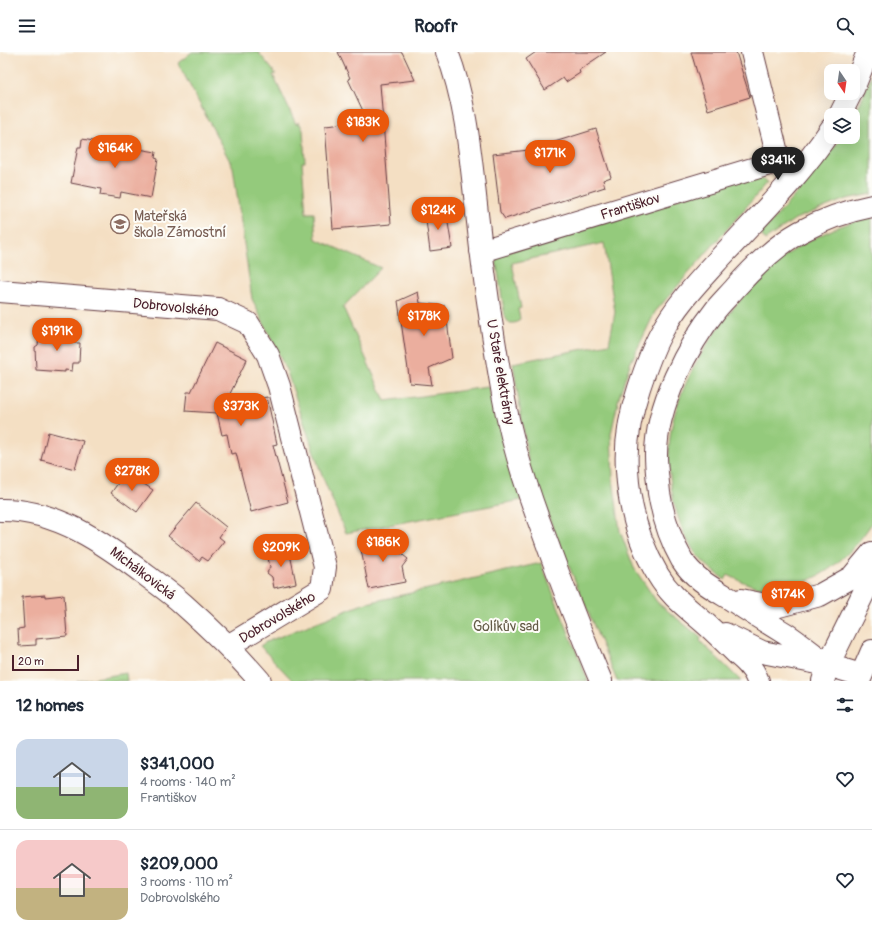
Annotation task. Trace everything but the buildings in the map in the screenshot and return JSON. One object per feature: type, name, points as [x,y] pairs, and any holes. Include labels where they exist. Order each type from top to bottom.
[{"type":"street","name":"U Staré elektrárny","points":[[447,52],[454,70],[466,121],[481,251],[503,396],[514,443],[528,490],[557,570],[601,681]]},
{"type":"street","points":[[752,52],[779,161],[797,174]]},
{"type":"street","points":[[860,72],[868,52]]},
{"type":"street","points":[[758,681],[751,667],[706,624],[687,610],[669,592],[649,558],[632,512],[626,457],[628,432],[633,407],[647,365],[660,334],[677,308],[797,174],[824,139]]},
{"type":"street","name":"Františkov","points":[[481,251],[779,161]]},
{"type":"street","points":[[826,673],[789,636],[700,580],[683,561],[671,539],[662,512],[656,454],[659,426],[668,398],[680,369],[696,340],[717,308],[767,255],[798,233],[825,220],[854,210],[872,206]]},
{"type":"street","name":"Dobrovolského","points":[[0,291],[218,309],[248,323],[268,355],[279,386],[325,567],[322,589],[228,646]]},
{"type":"street","name":"Michálkovická","points":[[0,510],[26,512],[66,525],[90,536],[113,550],[182,603],[228,646],[260,681]]},
{"type":"street","points":[[724,595],[775,607],[820,595],[852,577],[872,553]]},
{"type":"street","points":[[826,673],[872,576]]},
{"type":"street","points":[[706,624],[762,652],[826,673],[860,678],[872,651]]},
{"type":"green space","points":[[192,52],[258,52],[276,74],[273,75],[296,124],[299,122],[303,130],[305,162],[302,162],[306,213],[314,213],[316,239],[381,268],[343,307],[385,401],[488,387],[522,500],[346,533],[321,473],[287,372],[252,299],[233,167],[178,63]]},
{"type":"green space","points":[[872,74],[872,194],[846,199],[795,219],[765,240],[761,234],[823,163],[837,144],[860,144],[860,108],[858,108]]},
{"type":"green space","points":[[752,175],[768,182],[655,312],[630,364],[619,397],[611,434],[613,479],[620,531],[634,568],[657,602],[701,638],[700,641],[741,681],[617,681],[530,473],[513,363],[609,344],[615,312],[604,243],[512,263],[521,308],[518,309],[520,319],[518,322],[514,323],[509,323],[505,317],[496,260],[497,255]]},
{"type":"green space","points":[[872,217],[872,523],[855,546],[845,556],[834,566],[810,580],[782,587],[760,587],[728,575],[725,580],[704,563],[694,551],[686,538],[675,507],[669,456],[672,425],[678,403],[698,359],[726,317],[758,280],[785,256],[808,242],[834,229]]},
{"type":"green space","name":"Golíkův sad","points":[[541,563],[588,681],[293,681],[260,646],[266,642],[363,604]]},
{"type":"green space","points":[[126,673],[127,681],[77,681]]},
{"type":"place","name":"Mateřská škola Zámostní","points":[[120,224]]}]
